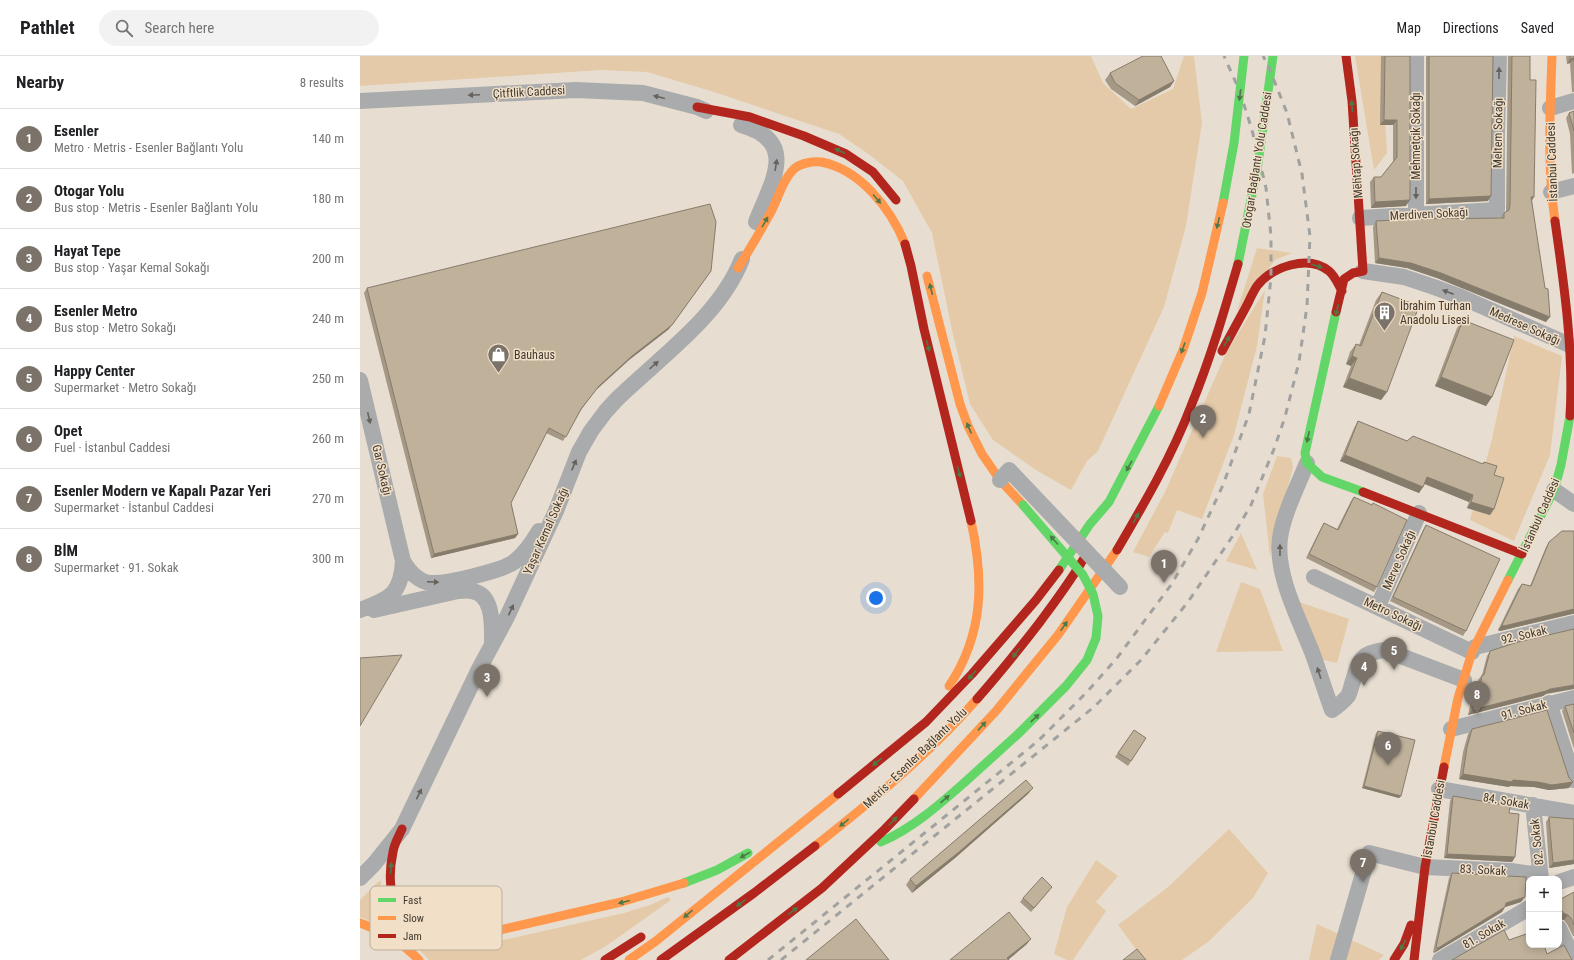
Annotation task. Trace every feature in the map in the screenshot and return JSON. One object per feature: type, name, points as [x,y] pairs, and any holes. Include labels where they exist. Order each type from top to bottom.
[{"type":"main road","points":[[1099,529],[1109,502],[1154,417],[1182,350],[1202,293],[1234,143],[1244,56]]},
{"type":"main road","name":"Otogar Bağlantı Yolu Caddesi","points":[[1200,386],[1215,342],[1238,264],[1258,170],[1273,56]]},
{"type":"main road","points":[[1269,94],[1279,56]]},
{"type":"main road","name":"Mehtap Sokağı","points":[[1346,56],[1352,100],[1363,271]]},
{"type":"main road","name":"İstanbul Caddesi","points":[[1414,960],[1425,867],[1454,713],[1474,649],[1554,490],[1571,428],[1574,347],[1568,264],[1551,192],[1550,108],[1552,56]]},
{"type":"main road","points":[[697,107],[750,117],[811,138],[846,154],[873,172],[901,208]]},
{"type":"main road","points":[[738,268],[773,208],[789,174],[796,167],[816,161],[831,164],[854,177],[885,208],[900,232],[909,260],[922,323],[973,531],[978,564],[979,594],[977,623],[965,658],[952,682],[934,706],[907,737]]},
{"type":"main road","points":[[866,188],[873,172]]},
{"type":"main road","points":[[729,960],[822,888],[865,849],[932,781],[996,711],[1058,635],[1111,561],[1133,523],[1176,441],[1200,386],[1216,361],[1257,286],[1265,277],[1287,266],[1298,264],[1315,264],[1328,270],[1342,291]]},
{"type":"main road","points":[[865,849],[892,838],[911,826],[942,802],[1018,734],[1066,686],[1087,660],[1096,638],[1098,616],[1093,594],[1083,575],[1000,480],[982,454],[968,426],[960,404],[926,269]]},
{"type":"main road","points":[[1363,271],[1348,274],[1344,279],[1307,441],[1305,453],[1307,463],[1322,478],[1419,513],[1522,554]]},
{"type":"main road","points":[[922,323],[938,320]]},
{"type":"main road","points":[[629,960],[656,941],[926,722],[972,674],[1036,600],[1059,570],[1090,524],[1109,502]]},
{"type":"main road","name":"Metris - Esenler Bağlantı Yolu","points":[[661,960],[800,859],[866,806],[952,725],[1008,663],[1066,588],[1092,542]]},
{"type":"main road","points":[[502,930],[570,915],[663,891],[715,871],[803,823]]},
{"type":"main road","points":[[391,886],[393,852],[402,829]]},
{"type":"main road","points":[[692,900],[751,863]]},
{"type":"main road","points":[[1394,960],[1404,944],[1410,928],[1425,867]]},
{"type":"main road","points":[[360,923],[370,927]]},
{"type":"main road","points":[[605,960],[649,932]]},
{"type":"main road","points":[[409,950],[419,960]]},
{"type":"street","name":"Mehmetçik Sokağı","points":[[1416,56],[1416,215]]},
{"type":"street","name":"Meltem Sokağı","points":[[1498,210],[1497,133],[1499,56]]},
{"type":"street","name":"Çitftlik Caddesi","points":[[360,101],[576,90],[643,93],[697,107],[726,121],[762,133],[774,146],[777,155],[777,164],[738,268]]},
{"type":"street","points":[[1550,108],[1574,101]]},
{"type":"street","points":[[1551,192],[1574,186]]},
{"type":"street","name":"Merdiven Sokağı","points":[[1360,218],[1498,210]]},
{"type":"street","name":"Yaşar Kemal Sokağı","points":[[402,829],[492,644],[507,617],[556,511],[580,452],[591,431],[606,411],[706,315],[721,296],[738,268]]},
{"type":"street","name":"Medrese Sokağı","points":[[1363,271],[1404,277],[1434,287],[1574,347]]},
{"type":"street","name":"Gar Sokağı","points":[[360,380],[403,561]]},
{"type":"street","points":[[1307,463],[1285,520],[1280,538],[1280,561],[1290,594],[1332,710],[1349,694],[1358,662],[1365,655],[1375,651],[1385,650],[1464,680]]},
{"type":"street","points":[[1000,480],[1009,470],[1120,587]]},
{"type":"street","points":[[1554,490],[1574,504]]},
{"type":"street","points":[[403,561],[409,570],[419,578],[430,583],[505,568],[523,554],[545,522],[556,511]]},
{"type":"street","name":"Merve Sokağı","points":[[1378,606],[1419,513]]},
{"type":"street","points":[[360,610],[391,595],[397,588],[402,578],[403,561]]},
{"type":"street","name":"Metro Sokağı","points":[[1314,577],[1474,649]]},
{"type":"street","points":[[360,613],[458,591],[472,591],[481,594],[487,601],[492,623],[492,644]]},
{"type":"street","name":"92. Sokak","points":[[1474,649],[1574,623]]},
{"type":"street","name":"91. Sokak","points":[[1451,729],[1549,703],[1574,698]]},
{"type":"street","points":[[1549,703],[1574,780]]},
{"type":"street","name":"84. Sokak","points":[[1439,789],[1574,813]]},
{"type":"street","name":"82. Sokak","points":[[1533,805],[1541,876]]},
{"type":"street","points":[[360,878],[374,864],[402,829]]},
{"type":"street","name":"83. Sokak","points":[[1338,960],[1369,853],[1425,867],[1511,871],[1536,876]]},
{"type":"street","points":[[1562,881],[1574,877]]},
{"type":"street","name":"81. Sokak","points":[[1440,960],[1526,910]]},
{"type":"street","points":[[1562,934],[1574,959]]},
{"type":"shaded area","points":[[360,56],[1091,56],[1103,83],[1131,109],[1173,89],[1184,56],[1194,56],[1202,123],[1186,226],[1164,307],[1098,451],[1087,461],[1071,490],[1036,470],[993,440],[970,404],[952,330],[932,233],[903,181],[867,153],[839,134],[714,92],[647,72],[600,70],[360,86]]},
{"type":"shaded area","points":[[1355,56],[1381,56],[1387,153],[1374,170]]},
{"type":"shaded area","points":[[1257,248],[1292,253],[1275,260],[1237,311]]},
{"type":"shaded area","points":[[1265,290],[1257,346],[1234,435],[1202,519],[1177,510],[1168,533],[1165,532],[1149,557],[1133,552],[1165,492],[1226,353]]},
{"type":"shaded area","points":[[1514,336],[1562,356],[1550,455],[1514,541],[1470,520],[1492,439]]},
{"type":"shaded area","points":[[1277,456],[1291,458],[1293,467],[1270,556],[1263,494]]},
{"type":"shaded area","points":[[1241,533],[1257,570],[1226,561]]},
{"type":"shaded area","points":[[1241,582],[1260,589],[1283,651],[1216,652]]},
{"type":"shaded area","points":[[1296,601],[1349,619],[1337,663],[1319,659]]},
{"type":"shaded area","points":[[1229,829],[1268,873],[1253,898],[1208,942],[1182,960],[1144,960],[1118,925],[1168,887]]},
{"type":"shaded area","points":[[1096,860],[1118,876],[1096,902],[1106,911],[1073,960],[1067,960],[1054,954],[1067,907]]},
{"type":"shaded area","points":[[379,881],[381,881],[381,886],[374,886]]},
{"type":"shaded area","points":[[370,890],[370,921],[360,917],[360,900]]},
{"type":"shaded area","points":[[668,897],[671,900],[606,946],[581,960],[429,960],[420,950],[502,950],[502,940],[624,913],[650,905]]},
{"type":"shaded area","points":[[1317,924],[1384,955],[1379,960],[1309,960]]},
{"type":"building","points":[[1143,56],[1161,56],[1174,81],[1139,100],[1115,83],[1110,73]]},
{"type":"building","points":[[1385,56],[1410,56],[1410,200],[1375,202],[1374,177],[1381,177],[1397,157],[1397,120],[1384,120]]},
{"type":"building","points":[[1429,56],[1493,56],[1491,196],[1429,199]]},
{"type":"building","points":[[1512,56],[1530,56],[1530,80],[1536,80],[1534,197],[1531,197],[1545,288],[1548,289],[1550,317],[1441,273],[1411,263],[1379,258],[1376,221],[1504,218],[1504,213],[1509,210],[1510,205]]},
{"type":"building","points":[[1574,111],[1574,131],[1569,113]]},
{"type":"building","name":"Bauhaus","points":[[710,204],[716,222],[711,271],[672,325],[632,356],[599,386],[581,409],[566,437],[549,428],[511,503],[518,534],[434,554],[367,288]]},
{"type":"building","name":"İbrahim Turhan Anadolu Lisesi","points":[[1382,292],[1419,306],[1387,392],[1349,378],[1357,358],[1352,356],[1356,344],[1361,346]]},
{"type":"building","points":[[1463,320],[1514,340],[1492,397],[1441,377]]},
{"type":"building","points":[[1358,421],[1407,441],[1413,436],[1483,464],[1484,462],[1497,466],[1494,475],[1504,478],[1494,509],[1471,502],[1473,495],[1427,477],[1423,487],[1345,455]]},
{"type":"building","points":[[1354,497],[1372,505],[1373,503],[1407,520],[1377,587],[1309,554],[1324,523],[1338,530]]},
{"type":"building","points":[[1426,525],[1500,559],[1466,631],[1393,597]]},
{"type":"building","points":[[1562,531],[1574,531],[1574,609],[1504,626],[1502,625],[1522,584],[1531,586],[1549,542]]},
{"type":"building","points":[[1574,629],[1574,685],[1550,689],[1472,710],[1474,696],[1477,696],[1478,687],[1480,687],[1482,675],[1484,675],[1490,651],[1518,642]]},
{"type":"building","points":[[402,655],[360,726],[360,658]]},
{"type":"building","points":[[1574,704],[1574,733],[1565,706]]},
{"type":"building","points":[[1547,710],[1569,778],[1573,782],[1552,785],[1513,780],[1512,782],[1463,774],[1467,747],[1472,729]]},
{"type":"building","points":[[1134,730],[1146,738],[1131,761],[1118,753]]},
{"type":"building","points":[[1378,731],[1415,740],[1401,796],[1364,786]]},
{"type":"building","points":[[1026,780],[1033,788],[959,852],[916,886],[910,879]]},
{"type":"building","points":[[1453,796],[1510,806],[1509,813],[1519,814],[1515,857],[1447,854]]},
{"type":"building","points":[[1549,817],[1574,819],[1574,860],[1553,863]]},
{"type":"building","points":[[1452,873],[1526,877],[1525,897],[1506,903],[1505,907],[1438,948],[1436,947]]},
{"type":"building","points":[[1042,877],[1052,887],[1034,908],[1023,898]]},
{"type":"building","points":[[1574,892],[1574,925],[1571,918],[1563,913],[1562,898]]},
{"type":"building","points":[[1009,912],[1031,939],[1007,958],[1009,960],[950,960]]},
{"type":"building","points":[[856,919],[889,960],[806,960]]},
{"type":"building","points":[[1504,930],[1509,940],[1526,934],[1526,948],[1545,948],[1547,954],[1558,948],[1562,948],[1564,945],[1572,960],[1452,960]]},
{"type":"building","points":[[1137,949],[1146,960],[1123,960]]},
{"type":"railway","points":[[768,960],[1038,741],[1086,693],[1117,658],[1171,585],[1198,539],[1223,485],[1249,414],[1265,336],[1271,277],[1271,236],[1266,188],[1252,130],[1240,92],[1224,56]]},
{"type":"railway","points":[[781,960],[1094,707],[1141,660],[1188,602],[1232,537],[1251,505],[1274,449],[1285,417],[1299,362],[1307,306],[1310,236],[1302,174],[1287,113],[1263,56]]},
{"type":"traffic: fast","points":[[1223,203],[1234,143],[1244,56]]},
{"type":"traffic: fast","points":[[1238,264],[1257,170],[1273,56]]},
{"type":"traffic: fast","points":[[1336,312],[1305,453],[1307,463],[1322,477],[1363,492]]},
{"type":"traffic: fast","points":[[1059,570],[1090,524],[1109,502],[1159,406]]},
{"type":"traffic: fast","points":[[1508,580],[1554,490],[1561,465],[1570,416]]},
{"type":"traffic: fast","points":[[965,782],[1018,734],[1066,686],[1087,660],[1096,638],[1098,616],[1093,594],[1083,575],[1023,505]]},
{"type":"traffic: fast","points":[[881,842],[915,823],[965,782]]},
{"type":"traffic: fast","points":[[684,883],[717,870],[748,853]]},
{"type":"traffic: slow","points":[[1552,56],[1550,160],[1552,201],[1555,221]]},
{"type":"traffic: slow","points":[[738,268],[772,210],[787,177],[795,168],[811,162],[821,162],[835,166],[849,173],[861,182],[883,205],[905,244]]},
{"type":"traffic: slow","points":[[1159,406],[1183,350],[1202,293],[1223,203]]},
{"type":"traffic: slow","points":[[927,276],[960,404],[968,426],[982,454],[1000,480],[1023,505]]},
{"type":"traffic: slow","points":[[949,686],[961,666],[969,647],[975,626],[978,606],[978,564],[971,521]]},
{"type":"traffic: slow","points":[[914,799],[996,711],[1058,635],[1117,550]]},
{"type":"traffic: slow","points":[[1444,767],[1458,698],[1472,652],[1508,580]]},
{"type":"traffic: slow","points":[[815,846],[858,812],[920,758],[977,699]]},
{"type":"traffic: slow","points":[[629,960],[656,941],[838,794]]},
{"type":"traffic: slow","points":[[502,929],[621,902],[684,883]]},
{"type":"traffic: slow","points":[[360,923],[370,927]]},
{"type":"traffic: slow","points":[[408,950],[419,960]]},
{"type":"traffic: jam","points":[[1336,312],[1344,279],[1353,273],[1363,271],[1352,101],[1346,56]]},
{"type":"traffic: jam","points":[[697,107],[750,117],[804,136],[846,154],[873,172],[896,200]]},
{"type":"traffic: jam","points":[[1555,221],[1565,294],[1571,368],[1570,416]]},
{"type":"traffic: jam","points":[[905,244],[924,329],[971,521]]},
{"type":"traffic: jam","points":[[1222,351],[1257,286],[1264,279],[1281,268],[1301,263],[1320,266],[1331,273],[1342,291]]},
{"type":"traffic: jam","points":[[1117,550],[1157,480],[1183,425],[1211,354],[1238,264]]},
{"type":"traffic: jam","points":[[1363,492],[1522,554]]},
{"type":"traffic: jam","points":[[977,699],[1059,597],[1087,553]]},
{"type":"traffic: jam","points":[[838,794],[926,722],[972,674],[1036,600],[1059,570]]},
{"type":"traffic: jam","points":[[1414,960],[1425,867],[1444,767]]},
{"type":"traffic: jam","points":[[729,960],[822,888],[885,829],[914,799]]},
{"type":"traffic: jam","points":[[392,886],[390,872],[395,843],[402,829]]},
{"type":"traffic: jam","points":[[661,960],[754,893],[815,846]]},
{"type":"traffic: jam","points":[[1394,960],[1404,944],[1411,925]]},
{"type":"traffic: jam","points":[[605,960],[641,937]]},
{"type":"place","name":"İbrahim Turhan Anadolu Lisesi","points":[[1385,332]]},
{"type":"place","name":"Bauhaus","points":[[499,374]]},
{"type":"place","name":"Otogar Yolu","points":[[1203,438]]},
{"type":"place","name":"Esenler","points":[[1164,583]]},
{"type":"place","name":"Happy Center","points":[[1394,670]]},
{"type":"place","name":"Esenler Metro","points":[[1364,686]]},
{"type":"place","name":"Hayat Tepe","points":[[487,697]]},
{"type":"place","name":"BİM","points":[[1477,714]]},
{"type":"place","name":"Opet","points":[[1388,765]]},
{"type":"place","name":"Esenler Modern ve Kapalı Pazar Yeri","points":[[1363,882]]}]
